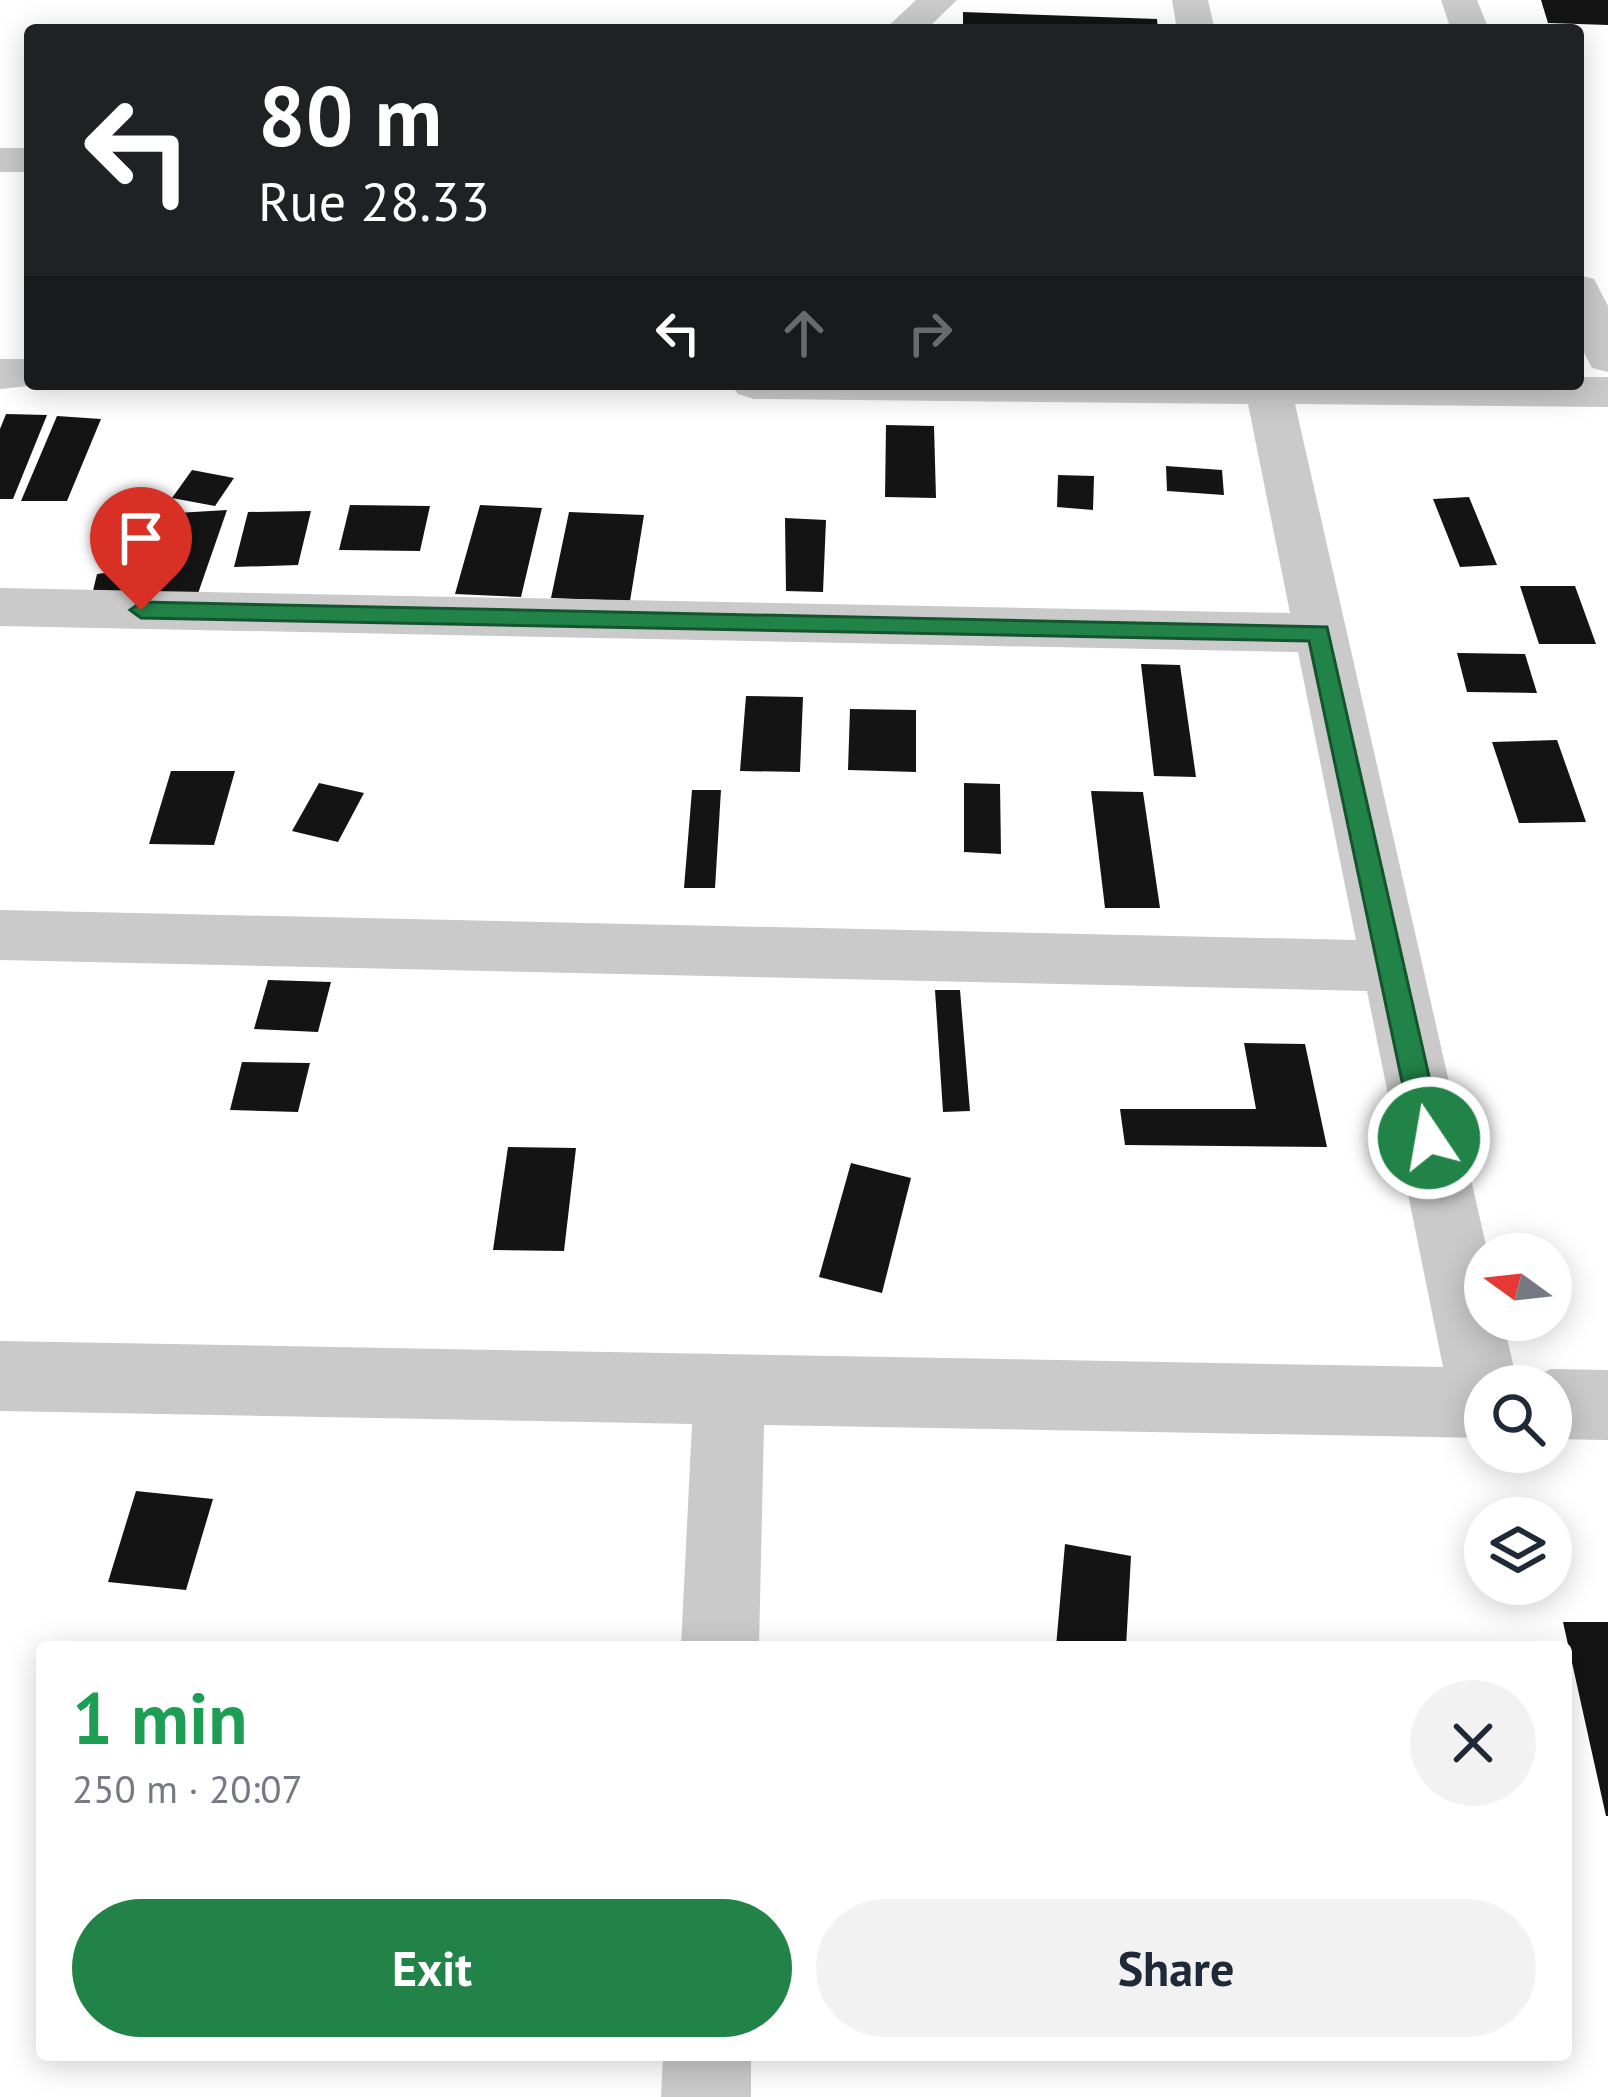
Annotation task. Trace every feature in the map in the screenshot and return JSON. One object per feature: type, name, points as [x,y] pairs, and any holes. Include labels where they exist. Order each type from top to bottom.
[{"type":"street","points":[[910,24],[939,0]]},
{"type":"street","points":[[1584,302],[1608,358]]},
{"type":"street","points":[[1269,390],[1477,1365]]},
{"type":"street","points":[[1495,390],[1608,392]]},
{"type":"street","points":[[0,607],[1319,633]]},
{"type":"street","points":[[0,934],[1391,966]]},
{"type":"street","points":[[0,1376],[1464,1400]]},
{"type":"street","points":[[720,1641],[728,1390]]},
{"type":"street","points":[[1572,1404],[1608,1405]]},
{"type":"street","points":[[706,2097],[707,2061]]},
{"type":"building","points":[[1541,0],[1608,0],[1608,25],[1548,23]]},
{"type":"building","points":[[963,12],[1157,19],[1157,24],[963,24]]},
{"type":"building","points":[[6,414],[47,415],[13,499],[0,499],[0,429]]},
{"type":"building","points":[[57,416],[101,419],[67,501],[21,501]]},
{"type":"building","points":[[886,425],[934,426],[936,498],[885,497]]},
{"type":"building","points":[[1166,466],[1222,470],[1224,495],[1167,491]]},
{"type":"building","points":[[192,470],[234,478],[215,506],[172,498]]},
{"type":"building","points":[[1058,475],[1094,476],[1093,510],[1057,507]]},
{"type":"building","points":[[1469,497],[1497,565],[1460,567],[1433,499]]},
{"type":"building","points":[[350,505],[430,506],[420,551],[339,550]]},
{"type":"building","points":[[480,505],[542,508],[521,597],[455,594]]},
{"type":"building","points":[[227,510],[195,602],[91,599],[97,574],[143,568],[160,514]]},
{"type":"building","points":[[311,511],[298,565],[234,567],[248,512]]},
{"type":"building","points":[[569,512],[644,515],[630,601],[551,598]]},
{"type":"building","points":[[785,518],[826,520],[823,592],[786,591]]},
{"type":"building","points":[[1520,586],[1575,586],[1596,644],[1539,644]]},
{"type":"building","points":[[1457,653],[1525,654],[1537,693],[1467,692]]},
{"type":"building","points":[[1141,664],[1180,665],[1196,777],[1154,776]]},
{"type":"building","points":[[746,696],[803,697],[800,772],[740,771]]},
{"type":"building","points":[[850,709],[916,710],[916,772],[848,770]]},
{"type":"building","points":[[1557,740],[1586,822],[1519,823],[1492,742]]},
{"type":"building","points":[[171,771],[235,771],[214,845],[149,844]]},
{"type":"building","points":[[319,783],[364,793],[338,842],[292,831]]},
{"type":"building","points":[[964,783],[1000,784],[1001,854],[964,852]]},
{"type":"building","points":[[692,790],[721,790],[715,888],[684,888]]},
{"type":"building","points":[[1091,791],[1143,792],[1160,908],[1105,908]]},
{"type":"building","points":[[268,980],[331,982],[318,1032],[254,1029]]},
{"type":"building","points":[[935,990],[960,990],[970,1111],[943,1112]]},
{"type":"building","points":[[1244,1043],[1305,1044],[1327,1147],[1125,1145],[1120,1109],[1256,1109]]},
{"type":"building","points":[[242,1062],[310,1063],[298,1112],[230,1110]]},
{"type":"building","points":[[508,1147],[576,1148],[564,1251],[493,1250]]},
{"type":"building","points":[[851,1163],[911,1178],[882,1293],[819,1277]]},
{"type":"building","points":[[136,1491],[213,1499],[186,1590],[108,1582]]},
{"type":"building","points":[[1065,1544],[1131,1556],[1126,1641],[1057,1641]]},
{"type":"building","points":[[1563,1622],[1608,1622],[1608,1816],[1572,1663],[1572,1641],[1567,1641]]},
{"type":"route","points":[[141,610],[1319,633],[1429,1138]]}]
